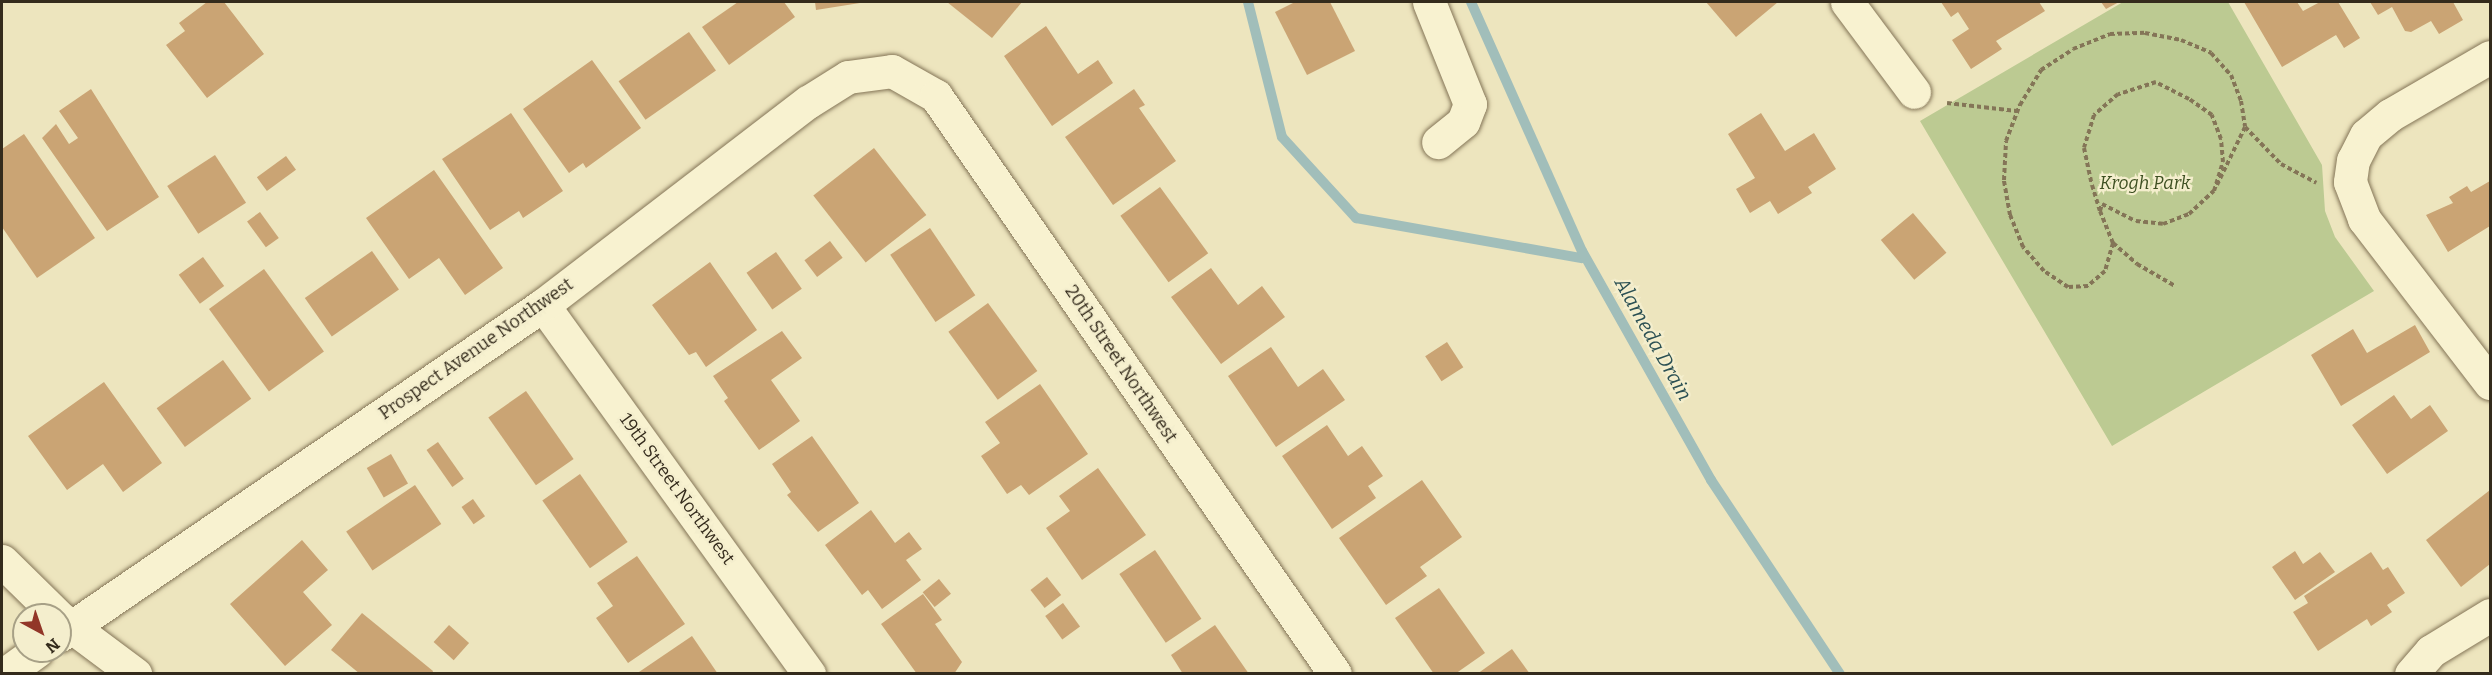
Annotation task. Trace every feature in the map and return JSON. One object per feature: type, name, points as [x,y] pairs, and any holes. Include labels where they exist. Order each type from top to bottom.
[{"type":"street","points":[[1429,2],[1470,104],[1463,122],[1438,142]]},
{"type":"street","points":[[1847,2],[1914,92]]},
{"type":"street","points":[[2490,57],[2390,115],[2366,135],[2353,160],[2350,182],[2364,219],[2490,383]]},
{"type":"street","name":"Prospect Avenue Northwest","points":[[72,617],[543,305],[808,102],[848,77],[892,71]]},
{"type":"street","name":"20th Street Northwest","points":[[892,71],[936,96],[1335,674]]},
{"type":"street","name":"19th Street Northwest","points":[[543,305],[809,674]]},
{"type":"street","points":[[2,561],[42,603]]},
{"type":"street","points":[[2411,674],[2431,651],[2490,615]]},
{"type":"street","points":[[72,631],[135,674]]},
{"type":"street","points":[[5,674],[21,663]]},
{"type":"path","points":[[2100,211],[2102,204],[2136,221],[2163,224],[2189,214],[2214,191],[2233,159],[2245,127],[2241,101],[2231,75],[2211,53],[2181,40],[2145,33],[2110,34],[2073,49],[2042,70],[2017,111],[2006,141],[2004,180],[2010,215],[2023,247],[2044,271],[2068,287],[2088,286],[2105,271],[2113,243]]},
{"type":"path","points":[[2175,286],[2137,264],[2113,243],[2100,211],[2084,148],[2094,115],[2118,94],[2156,82],[2212,115],[2222,139],[2223,162],[2214,191]]},
{"type":"path","points":[[1914,92],[1939,102],[2017,111]]},
{"type":"path","points":[[2245,127],[2281,164],[2312,183],[2350,182]]},
{"type":"green space","name":"Krogh Park","points":[[2123,2],[2228,2],[2322,165],[2325,211],[2335,237],[2374,291],[2112,446],[1920,121]]},
{"type":"building","points":[[207,2],[224,2],[264,54],[207,98],[166,45],[185,31],[179,23]]},
{"type":"building","points":[[738,2],[784,2],[795,17],[729,65],[702,27]]},
{"type":"building","points":[[815,2],[859,2],[860,3],[816,10]]},
{"type":"building","points":[[947,2],[1022,2],[992,38]]},
{"type":"building","points":[[1295,2],[1330,2],[1355,51],[1307,75],[1275,12]]},
{"type":"building","points":[[1706,2],[1778,2],[1736,37]]},
{"type":"building","points":[[1941,2],[2039,2],[2045,11],[1996,41],[2002,49],[1971,69],[1952,40],[1969,29],[1958,12],[1951,17]]},
{"type":"building","points":[[2101,2],[2119,2],[2106,9]]},
{"type":"building","points":[[2244,2],[2297,2],[2303,11],[2320,2],[2338,2],[2360,38],[2344,48],[2336,35],[2282,67]]},
{"type":"building","points":[[2370,2],[2453,2],[2463,20],[2439,34],[2431,21],[2411,32],[2405,31],[2392,7],[2378,15]]},
{"type":"building","points":[[1046,26],[1078,74],[1098,60],[1113,83],[1052,126],[1004,56]]},
{"type":"building","points":[[689,32],[716,71],[646,120],[619,81]]},
{"type":"building","points":[[592,60],[641,128],[586,168],[583,163],[569,173],[523,109]]},
{"type":"building","points":[[91,89],[159,197],[107,231],[42,138],[56,124],[69,144],[78,138],[59,111]]},
{"type":"building","points":[[1134,89],[1145,105],[1139,108],[1176,161],[1113,205],[1065,137]]},
{"type":"building","points":[[511,113],[563,191],[523,218],[519,211],[490,230],[442,159]]},
{"type":"building","points":[[1761,113],[1785,151],[1814,133],[1836,169],[1808,187],[1812,193],[1778,214],[1770,201],[1750,213],[1736,189],[1755,178],[1728,134]]},
{"type":"building","points":[[24,134],[95,238],[37,278],[2,227],[2,149]]},
{"type":"building","points":[[874,148],[926,215],[866,262],[813,195]]},
{"type":"building","points":[[215,155],[246,203],[198,234],[167,186]]},
{"type":"building","points":[[286,156],[296,170],[267,191],[257,177]]},
{"type":"building","points":[[434,170],[503,268],[465,295],[439,258],[409,279],[366,218]]},
{"type":"building","points":[[2490,181],[2490,226],[2448,252],[2426,215],[2453,203],[2449,197],[2467,186],[2471,192]]},
{"type":"building","points":[[1160,187],[1208,253],[1169,282],[1120,216]]},
{"type":"building","points":[[260,212],[279,238],[266,247],[247,221]]},
{"type":"building","points":[[1913,213],[1946,253],[1914,280],[1881,240]]},
{"type":"building","points":[[930,228],[975,295],[936,322],[890,255]]},
{"type":"building","points":[[830,241],[843,258],[817,277],[804,260]]},
{"type":"building","points":[[372,251],[399,290],[332,337],[305,298]]},
{"type":"building","points":[[776,252],[802,289],[772,310],[747,273]]},
{"type":"building","points":[[203,257],[224,286],[200,304],[179,275]]},
{"type":"building","points":[[710,262],[757,330],[706,367],[696,352],[689,355],[652,305]]},
{"type":"building","points":[[1211,268],[1238,305],[1262,286],[1285,317],[1221,364],[1171,297]]},
{"type":"building","points":[[264,269],[324,352],[269,391],[209,309]]},
{"type":"building","points":[[988,303],[1037,371],[998,400],[948,332]]},
{"type":"building","points":[[2415,325],[2430,352],[2341,406],[2311,355],[2353,329],[2367,353]]},
{"type":"building","points":[[782,331],[802,358],[771,380],[800,421],[759,450],[724,401],[728,398],[713,376]]},
{"type":"building","points":[[1447,342],[1463,367],[1442,381],[1425,356]]},
{"type":"building","points":[[1271,347],[1298,387],[1323,369],[1345,400],[1276,447],[1228,376]]},
{"type":"building","points":[[223,360],[251,399],[185,447],[157,408]]},
{"type":"building","points":[[104,382],[162,463],[123,492],[103,464],[67,490],[28,436]]},
{"type":"building","points":[[1040,384],[1088,454],[1029,495],[1021,485],[1007,494],[981,456],[1000,443],[985,422]]},
{"type":"building","points":[[526,391],[574,459],[536,485],[488,417]]},
{"type":"building","points":[[2394,395],[2411,419],[2430,405],[2448,431],[2387,474],[2352,425]]},
{"type":"building","points":[[1327,425],[1348,456],[1362,446],[1383,476],[1368,486],[1376,498],[1332,529],[1282,456]]},
{"type":"building","points":[[812,436],[859,503],[818,532],[787,495],[791,492],[772,464]]},
{"type":"building","points":[[438,442],[464,479],[452,487],[427,450]]},
{"type":"building","points":[[391,454],[408,483],[384,497],[367,468]]},
{"type":"building","points":[[1098,468],[1146,535],[1082,580],[1046,528],[1070,511],[1059,496]]},
{"type":"building","points":[[580,474],[628,542],[590,568],[542,500]]},
{"type":"building","points":[[1422,480],[1462,537],[1420,567],[1427,576],[1386,605],[1339,538]]},
{"type":"building","points":[[415,485],[441,524],[372,570],[346,531]]},
{"type":"building","points":[[2490,490],[2490,564],[2461,587],[2426,540]]},
{"type":"building","points":[[473,499],[485,516],[474,524],[462,507]]},
{"type":"building","points":[[871,510],[895,543],[909,532],[922,549],[906,560],[921,580],[882,609],[868,590],[862,595],[825,545]]},
{"type":"building","points":[[302,540],[328,570],[303,592],[332,625],[285,666],[230,604]]},
{"type":"building","points":[[1155,550],[1201,619],[1166,643],[1119,574]]},
{"type":"building","points":[[2295,551],[2303,564],[2320,552],[2335,572],[2295,600],[2272,567]]},
{"type":"building","points":[[2371,552],[2383,570],[2388,567],[2405,593],[2387,605],[2392,612],[2371,626],[2367,619],[2318,651],[2293,612],[2308,603],[2304,596]]},
{"type":"building","points":[[637,556],[685,624],[628,663],[596,618],[613,606],[597,583]]},
{"type":"building","points":[[1047,577],[1061,595],[1045,608],[1030,590]]},
{"type":"building","points":[[939,579],[951,594],[935,607],[923,592]]},
{"type":"building","points":[[1439,588],[1485,653],[1455,674],[1434,674],[1395,618]]},
{"type":"building","points":[[923,594],[942,620],[935,624],[962,662],[954,674],[917,674],[881,624]]},
{"type":"building","points":[[1063,603],[1080,626],[1062,639],[1045,616]]},
{"type":"building","points":[[362,613],[433,671],[432,674],[360,674],[331,650]]},
{"type":"building","points":[[449,625],[469,643],[454,660],[434,642]]},
{"type":"building","points":[[1215,625],[1249,674],[1183,674],[1171,655]]},
{"type":"building","points":[[692,636],[718,674],[640,674],[639,672]]},
{"type":"building","points":[[1512,649],[1530,674],[1477,674]]},
{"type":"waterway","points":[[1248,2],[1282,137],[1356,218],[1581,258]]},
{"type":"waterway","name":"Alameda Drain","points":[[1471,2],[1582,251],[1711,480],[1840,674]]}]
